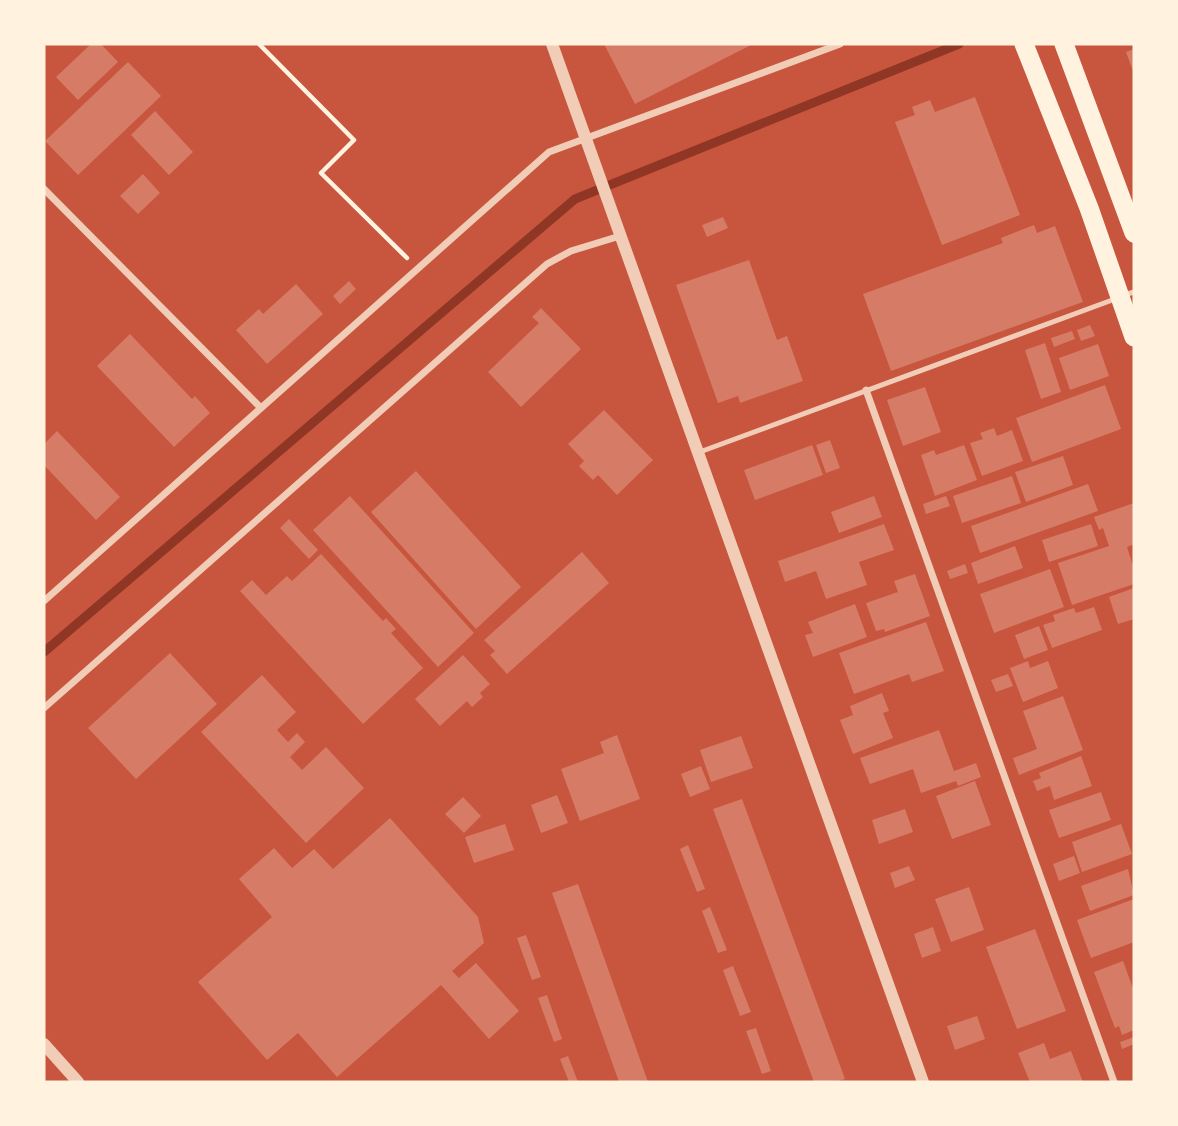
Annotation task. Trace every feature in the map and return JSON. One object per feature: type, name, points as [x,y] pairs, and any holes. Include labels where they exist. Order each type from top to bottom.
[{"type":"highway","points":[[1024,44],[1127,294],[1134,337]]},
{"type":"highway","points":[[1064,44],[1134,233]]},
{"type":"street","points":[[552,44],[923,1082]]},
{"type":"street","points":[[44,601],[549,152],[586,141],[840,44]]},
{"type":"street","points":[[44,189],[261,408]]},
{"type":"street","points":[[44,708],[547,264],[571,251],[620,236]]},
{"type":"street","points":[[866,390],[1114,1082]]},
{"type":"street","points":[[44,1044],[78,1082]]},
{"type":"lane","points":[[697,453],[1127,294]]},
{"type":"path","points":[[259,44],[354,140],[321,173],[418,268]]},
{"type":"building","points":[[91,44],[101,44],[118,62],[78,100],[56,77]]},
{"type":"building","points":[[604,44],[753,44],[635,104]]},
{"type":"building","points":[[1134,49],[1134,74],[1126,52]]},
{"type":"building","points":[[128,62],[161,96],[78,175],[45,141]]},
{"type":"building","points":[[975,97],[1020,215],[942,245],[895,122],[915,115],[912,107],[930,100],[935,112]]},
{"type":"building","points":[[155,111],[193,152],[169,175],[131,135]]},
{"type":"building","points":[[143,174],[160,193],[138,214],[120,196]]},
{"type":"building","points":[[723,217],[728,228],[707,237],[702,225]]},
{"type":"building","points":[[1034,225],[1037,233],[1055,226],[1083,302],[891,371],[863,294],[1003,243],[1001,238]]},
{"type":"building","points":[[749,260],[777,340],[787,336],[803,381],[740,403],[738,396],[718,403],[676,285]]},
{"type":"building","points":[[349,281],[356,289],[340,304],[333,296]]},
{"type":"building","points":[[296,284],[323,314],[267,364],[236,330],[259,309],[263,314]]},
{"type":"building","points":[[541,308],[581,349],[521,407],[488,372],[539,323],[532,317]]},
{"type":"building","points":[[1090,325],[1095,336],[1081,341],[1077,330]]},
{"type":"building","points":[[1072,331],[1075,339],[1054,347],[1051,338]]},
{"type":"building","points":[[130,334],[192,399],[195,396],[210,413],[174,447],[97,366]]},
{"type":"building","points":[[1045,343],[1061,392],[1041,399],[1025,350]]},
{"type":"building","points":[[1098,344],[1109,376],[1070,390],[1059,358]]},
{"type":"building","points":[[1105,385],[1121,429],[1032,462],[1016,418]]},
{"type":"building","points":[[925,387],[941,432],[903,446],[887,400]]},
{"type":"building","points":[[604,410],[653,460],[617,495],[598,475],[593,480],[579,466],[584,461],[568,444]]},
{"type":"building","points":[[994,428],[997,436],[1012,430],[1023,461],[982,476],[970,443],[983,439],[980,433]]},
{"type":"building","points":[[57,431],[120,497],[96,520],[44,465],[44,444]]},
{"type":"building","points":[[830,440],[840,468],[826,473],[816,445]]},
{"type":"building","points":[[812,445],[823,475],[755,500],[744,470]]},
{"type":"building","points":[[964,445],[977,480],[935,496],[921,455],[934,450],[936,455]]},
{"type":"building","points":[[1063,456],[1073,485],[1026,502],[1015,472]]},
{"type":"building","points":[[416,471],[521,587],[476,629],[371,512]]},
{"type":"building","points":[[1012,476],[1021,503],[962,523],[953,496]]},
{"type":"building","points":[[1088,484],[1098,511],[980,553],[971,526]]},
{"type":"building","points":[[350,496],[474,633],[438,667],[313,530]]},
{"type":"building","points":[[874,496],[882,517],[839,533],[831,512]]},
{"type":"building","points":[[946,496],[950,506],[926,514],[923,504]]},
{"type":"building","points":[[1134,503],[1134,544],[1127,547],[1134,569],[1134,584],[1072,605],[1058,563],[1109,546],[1103,528],[1099,530],[1094,517]]},
{"type":"building","points":[[289,519],[318,550],[309,559],[280,528]]},
{"type":"building","points":[[884,524],[894,550],[859,562],[867,585],[826,599],[816,571],[785,582],[778,561]]},
{"type":"building","points":[[1091,524],[1098,546],[1049,562],[1042,540]]},
{"type":"building","points":[[1015,546],[1023,568],[978,584],[971,563]]},
{"type":"building","points":[[582,552],[609,583],[507,674],[490,655],[495,651],[484,640]]},
{"type":"building","points":[[321,554],[383,621],[386,618],[396,629],[391,633],[423,668],[363,724],[240,591],[252,580],[266,595],[287,576],[292,581]]},
{"type":"building","points":[[965,564],[968,573],[950,579],[947,571]]},
{"type":"building","points":[[1050,569],[1064,607],[994,633],[980,594]]},
{"type":"building","points":[[915,574],[930,616],[885,632],[884,629],[876,631],[866,603],[898,592],[894,581]]},
{"type":"building","points":[[1134,588],[1134,619],[1118,624],[1109,597]]},
{"type":"building","points":[[855,604],[867,637],[813,657],[805,635],[813,633],[808,622]]},
{"type":"building","points":[[1094,607],[1102,630],[1052,648],[1043,625],[1055,621],[1053,615],[1074,608],[1076,613]]},
{"type":"building","points":[[926,622],[944,671],[912,682],[909,674],[854,694],[839,653]]},
{"type":"building","points":[[1039,626],[1048,650],[1024,659],[1015,635]]},
{"type":"building","points":[[170,653],[217,704],[136,779],[88,728]]},
{"type":"building","points":[[463,655],[490,684],[480,693],[483,697],[472,707],[467,701],[440,726],[415,699]]},
{"type":"building","points":[[1028,661],[1030,668],[1048,661],[1058,688],[1023,702],[1010,668]]},
{"type":"building","points":[[1008,674],[1013,686],[996,692],[991,680]]},
{"type":"building","points":[[262,675],[296,712],[277,730],[288,742],[297,733],[305,742],[290,757],[302,770],[326,747],[364,788],[306,843],[201,732]]},
{"type":"building","points":[[882,693],[889,711],[883,713],[893,738],[853,754],[840,720],[853,715],[850,706]]},
{"type":"building","points":[[1063,696],[1083,750],[1019,775],[1013,758],[1037,749],[1023,711]]},
{"type":"building","points":[[939,730],[954,771],[976,763],[981,777],[958,786],[956,781],[921,793],[913,769],[870,784],[860,758]]},
{"type":"building","points":[[617,735],[640,799],[580,821],[561,769],[604,753],[600,742]]},
{"type":"building","points":[[741,736],[753,768],[711,782],[700,750]]},
{"type":"building","points":[[1081,756],[1092,786],[1054,800],[1050,786],[1037,791],[1033,781],[1041,778],[1039,773]]},
{"type":"building","points":[[701,766],[710,789],[690,797],[681,774]]},
{"type":"building","points":[[975,781],[991,825],[952,839],[936,796]]},
{"type":"building","points":[[1101,792],[1111,820],[1059,838],[1049,810]]},
{"type":"building","points":[[557,795],[568,823],[541,833],[531,805]]},
{"type":"building","points":[[463,797],[481,816],[464,833],[445,814]]},
{"type":"building","points":[[742,799],[845,1079],[814,1082],[713,809]]},
{"type":"building","points":[[905,809],[913,832],[879,844],[872,820]]},
{"type":"building","points":[[390,818],[478,917],[484,943],[452,971],[459,978],[476,963],[519,1011],[489,1039],[441,985],[337,1077],[298,1033],[267,1060],[198,982],[272,917],[239,879],[274,848],[292,868],[314,849],[333,869]]},
{"type":"building","points":[[505,824],[514,850],[474,863],[465,837]]},
{"type":"building","points":[[1121,824],[1132,854],[1082,872],[1072,842]]},
{"type":"building","points":[[688,845],[705,889],[697,892],[680,849]]},
{"type":"building","points":[[1074,856],[1080,873],[1059,881],[1053,864]]},
{"type":"building","points":[[909,866],[915,880],[895,888],[890,873]]},
{"type":"building","points":[[1128,869],[1134,895],[1090,911],[1081,886]]},
{"type":"building","points":[[578,884],[648,1082],[619,1082],[552,893]]},
{"type":"building","points":[[969,887],[984,930],[951,942],[935,899]]},
{"type":"building","points":[[1134,899],[1134,942],[1091,958],[1077,920]]},
{"type":"building","points":[[710,907],[727,950],[718,953],[702,911]]},
{"type":"building","points":[[933,927],[941,951],[922,958],[914,934]]},
{"type":"building","points":[[1035,929],[1066,1011],[1017,1029],[986,947]]},
{"type":"building","points":[[526,935],[541,977],[532,980],[517,938]]},
{"type":"building","points":[[1123,961],[1134,991],[1134,1030],[1122,1035],[1119,1026],[1115,1028],[1094,972]]},
{"type":"building","points":[[733,966],[751,1012],[740,1016],[723,970]]},
{"type":"building","points":[[547,995],[562,1039],[554,1042],[538,998]]},
{"type":"building","points":[[977,1016],[985,1039],[955,1050],[947,1026]]},
{"type":"building","points":[[756,1028],[771,1071],[762,1074],[746,1031]]},
{"type":"building","points":[[1134,1037],[1134,1044],[1122,1049],[1120,1042]]},
{"type":"building","points":[[1044,1043],[1050,1059],[1071,1051],[1083,1082],[1030,1082],[1018,1053]]},
{"type":"building","points":[[568,1056],[578,1082],[569,1082],[560,1059]]},
{"type":"waterway","points":[[44,652],[575,199],[959,44]]}]
